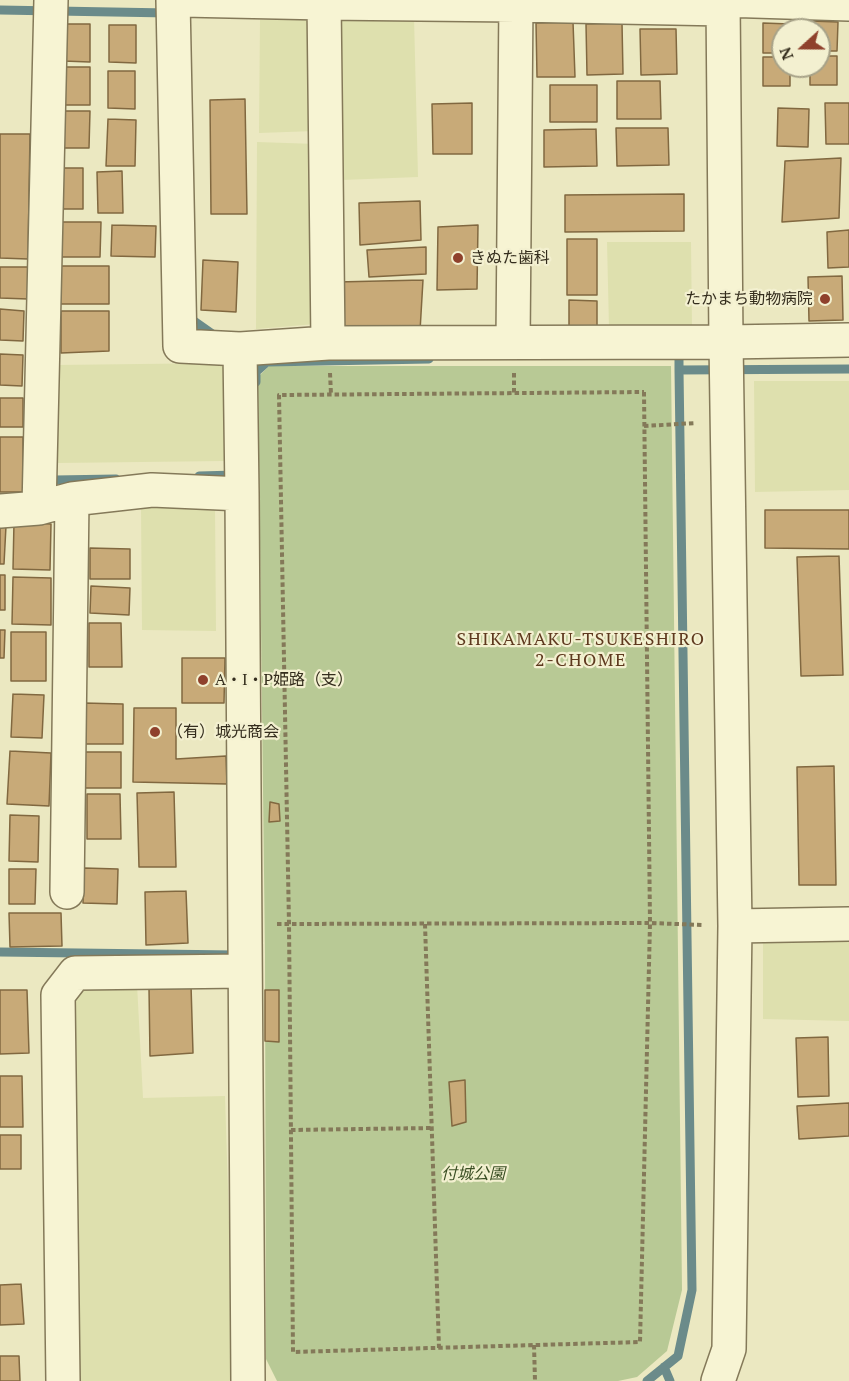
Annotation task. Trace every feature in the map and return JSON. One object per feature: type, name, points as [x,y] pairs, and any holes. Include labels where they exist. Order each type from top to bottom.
[{"type":"street","points":[[39,508],[51,0]]},
{"type":"street","points":[[173,0],[180,346],[240,349],[328,343],[849,340]]},
{"type":"street","points":[[183,0],[849,4]]},
{"type":"street","points":[[324,2],[328,343]]},
{"type":"street","points":[[513,342],[516,2]]},
{"type":"street","points":[[718,1381],[729,1349],[735,926],[723,3]]},
{"type":"street","points":[[240,349],[248,1381]]},
{"type":"street","points":[[0,511],[39,508],[72,499],[152,490],[242,494]]},
{"type":"street","points":[[67,892],[72,499]]},
{"type":"street","points":[[735,926],[849,924]]},
{"type":"street","points":[[63,1381],[58,995],[75,973],[245,971]]},
{"type":"path","points":[[644,392],[650,923],[640,1342],[293,1352],[289,924],[279,394],[644,392]]},
{"type":"path","points":[[644,426],[727,421]]},
{"type":"path","points":[[289,924],[650,923],[735,926]]},
{"type":"path","points":[[425,924],[439,1348]]},
{"type":"path","points":[[291,1130],[432,1128]]},
{"type":"path","points":[[534,1345],[535,1381]]},
{"type":"green space","points":[[414,17],[418,177],[342,180],[339,18]]},
{"type":"green space","points":[[260,20],[313,20],[315,131],[259,133]]},
{"type":"green space","points":[[257,142],[316,144],[316,324],[256,329]]},
{"type":"green space","points":[[607,242],[691,242],[692,328],[609,328]]},
{"type":"green space","points":[[225,363],[224,461],[58,463],[56,365]]},
{"type":"green space","name":"付城公園","points":[[269,366],[671,366],[682,1290],[667,1351],[637,1377],[618,1381],[277,1381],[266,1359],[265,955],[258,377]]},
{"type":"green space","points":[[754,381],[849,381],[849,490],[755,492]]},
{"type":"green space","points":[[141,506],[215,507],[216,631],[142,630]]},
{"type":"green space","points":[[763,937],[849,939],[849,1021],[763,1019]]},
{"type":"green space","points":[[137,984],[143,1098],[225,1096],[234,1381],[74,1381],[71,1003],[79,988]]},
{"type":"building","points":[[573,22],[575,77],[537,77],[536,23]]},
{"type":"building","points":[[831,22],[838,22],[837,51],[831,51]]},
{"type":"building","points":[[622,23],[623,74],[587,75],[586,24]]},
{"type":"building","points":[[763,23],[771,23],[771,53],[763,53]]},
{"type":"building","points":[[63,24],[90,24],[90,62],[63,61]]},
{"type":"building","points":[[109,25],[136,25],[136,63],[109,62]]},
{"type":"building","points":[[640,29],[676,29],[677,74],[641,75]]},
{"type":"building","points":[[831,56],[837,56],[837,85],[810,85],[810,78],[831,78]]},
{"type":"building","points":[[763,57],[771,57],[771,78],[790,78],[790,86],[763,86]]},
{"type":"building","points":[[63,67],[90,67],[90,105],[63,105]]},
{"type":"building","points":[[108,71],[135,71],[135,109],[108,108]]},
{"type":"building","points":[[617,81],[660,81],[661,119],[617,119]]},
{"type":"building","points":[[550,85],[597,85],[597,122],[550,122]]},
{"type":"building","points":[[245,99],[247,214],[211,214],[210,100]]},
{"type":"building","points":[[472,103],[472,154],[433,154],[432,104]]},
{"type":"building","points":[[825,103],[849,103],[849,144],[826,144]]},
{"type":"building","points":[[778,108],[809,109],[808,147],[777,146]]},
{"type":"building","points":[[63,111],[90,111],[89,148],[62,148]]},
{"type":"building","points":[[108,119],[136,120],[135,166],[106,166]]},
{"type":"building","points":[[616,128],[668,128],[669,165],[617,166]]},
{"type":"building","points":[[596,129],[597,166],[544,167],[544,130]]},
{"type":"building","points":[[0,134],[30,134],[28,259],[0,258]]},
{"type":"building","points":[[841,158],[839,218],[782,222],[785,161]]},
{"type":"building","points":[[61,168],[83,168],[83,209],[61,209]]},
{"type":"building","points":[[122,171],[123,213],[98,213],[97,172]]},
{"type":"building","points":[[684,194],[684,231],[565,232],[565,195]]},
{"type":"building","points":[[420,201],[421,240],[360,245],[359,203]]},
{"type":"building","points":[[58,222],[101,222],[100,257],[58,257]]},
{"type":"building","points":[[112,225],[156,226],[155,257],[111,256]]},
{"type":"building","name":"きぬた歯科","points":[[478,225],[477,289],[437,290],[438,227]]},
{"type":"building","points":[[849,230],[849,267],[828,268],[827,232]]},
{"type":"building","points":[[567,239],[597,239],[597,295],[567,295]]},
{"type":"building","points":[[426,247],[426,274],[369,277],[367,250]]},
{"type":"building","points":[[203,260],[238,262],[236,312],[201,310]]},
{"type":"building","points":[[60,266],[109,266],[109,304],[59,304]]},
{"type":"building","points":[[0,267],[29,267],[28,299],[0,298]]},
{"type":"building","name":"たかまち動物病院","points":[[842,276],[843,320],[809,321],[808,277]]},
{"type":"building","points":[[423,280],[420,331],[338,333],[337,282]]},
{"type":"building","points":[[569,300],[597,301],[597,328],[569,328]]},
{"type":"building","points":[[0,309],[24,311],[23,341],[0,340]]},
{"type":"building","points":[[61,311],[109,311],[109,351],[61,353]]},
{"type":"building","points":[[0,354],[23,355],[22,386],[0,385]]},
{"type":"building","points":[[0,398],[23,398],[23,427],[0,427]]},
{"type":"building","points":[[0,437],[23,437],[23,492],[0,492]]},
{"type":"building","points":[[765,510],[849,510],[849,549],[765,548]]},
{"type":"building","points":[[14,522],[51,524],[50,570],[13,569]]},
{"type":"building","points":[[0,526],[6,526],[4,564],[0,564]]},
{"type":"building","points":[[90,548],[130,549],[130,579],[90,579]]},
{"type":"building","points":[[839,556],[843,675],[801,676],[797,557]]},
{"type":"building","points":[[0,575],[5,575],[5,610],[0,610]]},
{"type":"building","points":[[13,577],[51,578],[51,625],[12,624]]},
{"type":"building","points":[[91,586],[130,588],[129,615],[90,613]]},
{"type":"building","points":[[89,623],[121,623],[122,667],[89,667]]},
{"type":"building","points":[[0,630],[5,630],[4,658],[0,658]]},
{"type":"building","points":[[11,632],[46,632],[46,681],[11,681]]},
{"type":"building","name":"A・I・P姫路（支）","points":[[182,658],[225,658],[224,703],[182,703]]},
{"type":"building","points":[[13,694],[44,695],[42,738],[11,737]]},
{"type":"building","points":[[84,703],[123,704],[123,744],[83,744]]},
{"type":"building","name":"（有）城光商会","points":[[134,708],[176,708],[176,759],[226,756],[227,784],[133,782]]},
{"type":"building","points":[[10,751],[51,753],[49,806],[7,804]]},
{"type":"building","points":[[85,752],[121,752],[121,788],[85,788]]},
{"type":"building","points":[[834,766],[836,885],[799,885],[797,767]]},
{"type":"building","points":[[174,792],[176,867],[139,867],[137,793]]},
{"type":"building","points":[[87,794],[120,794],[121,839],[87,839]]},
{"type":"building","points":[[270,802],[279,804],[280,821],[269,822]]},
{"type":"building","points":[[10,815],[39,816],[38,862],[9,861]]},
{"type":"building","points":[[84,868],[118,869],[117,904],[83,903]]},
{"type":"building","points":[[9,869],[36,869],[35,904],[9,904]]},
{"type":"building","points":[[186,891],[188,943],[146,945],[145,892]]},
{"type":"building","points":[[9,913],[61,913],[62,946],[10,947]]},
{"type":"building","points":[[191,985],[193,1053],[150,1056],[149,988]]},
{"type":"building","points":[[0,990],[27,990],[29,1053],[0,1054]]},
{"type":"building","points":[[265,990],[279,990],[279,1042],[265,1041]]},
{"type":"building","points":[[828,1037],[829,1096],[798,1097],[796,1038]]},
{"type":"building","points":[[0,1076],[22,1076],[23,1127],[0,1127]]},
{"type":"building","points":[[465,1080],[466,1122],[452,1126],[449,1082]]},
{"type":"building","points":[[849,1103],[849,1136],[799,1139],[797,1106]]},
{"type":"building","points":[[0,1135],[21,1135],[21,1169],[0,1169]]},
{"type":"building","points":[[21,1284],[24,1324],[0,1325],[0,1285]]},
{"type":"building","points":[[0,1356],[19,1356],[20,1381],[0,1381]]},
{"type":"waterway","points":[[0,10],[169,13]]},
{"type":"waterway","points":[[191,315],[191,319],[218,338]]},
{"type":"waterway","points":[[671,354],[679,354],[679,370]]},
{"type":"waterway","points":[[256,382],[256,372],[267,362],[429,359]]},
{"type":"waterway","points":[[647,1381],[678,1356],[692,1290],[679,370],[849,369]]},
{"type":"waterway","points":[[199,476],[236,475]]},
{"type":"waterway","points":[[55,480],[116,479]]},
{"type":"waterway","points":[[0,952],[235,955]]},
{"type":"waterway","points":[[664,1367],[670,1381]]},
{"type":"place","name":"きぬた歯科","points":[[458,258]]},
{"type":"place","name":"たかまち動物病院","points":[[825,299]]},
{"type":"place","name":"A・I・P姫路（支）","points":[[203,680]]},
{"type":"place","name":"（有）城光商会","points":[[155,732]]},
{"type":"district","name":"SHIKAMAKU-TSUKESHIRO 2-CHOME","points":[[581,650]]}]
